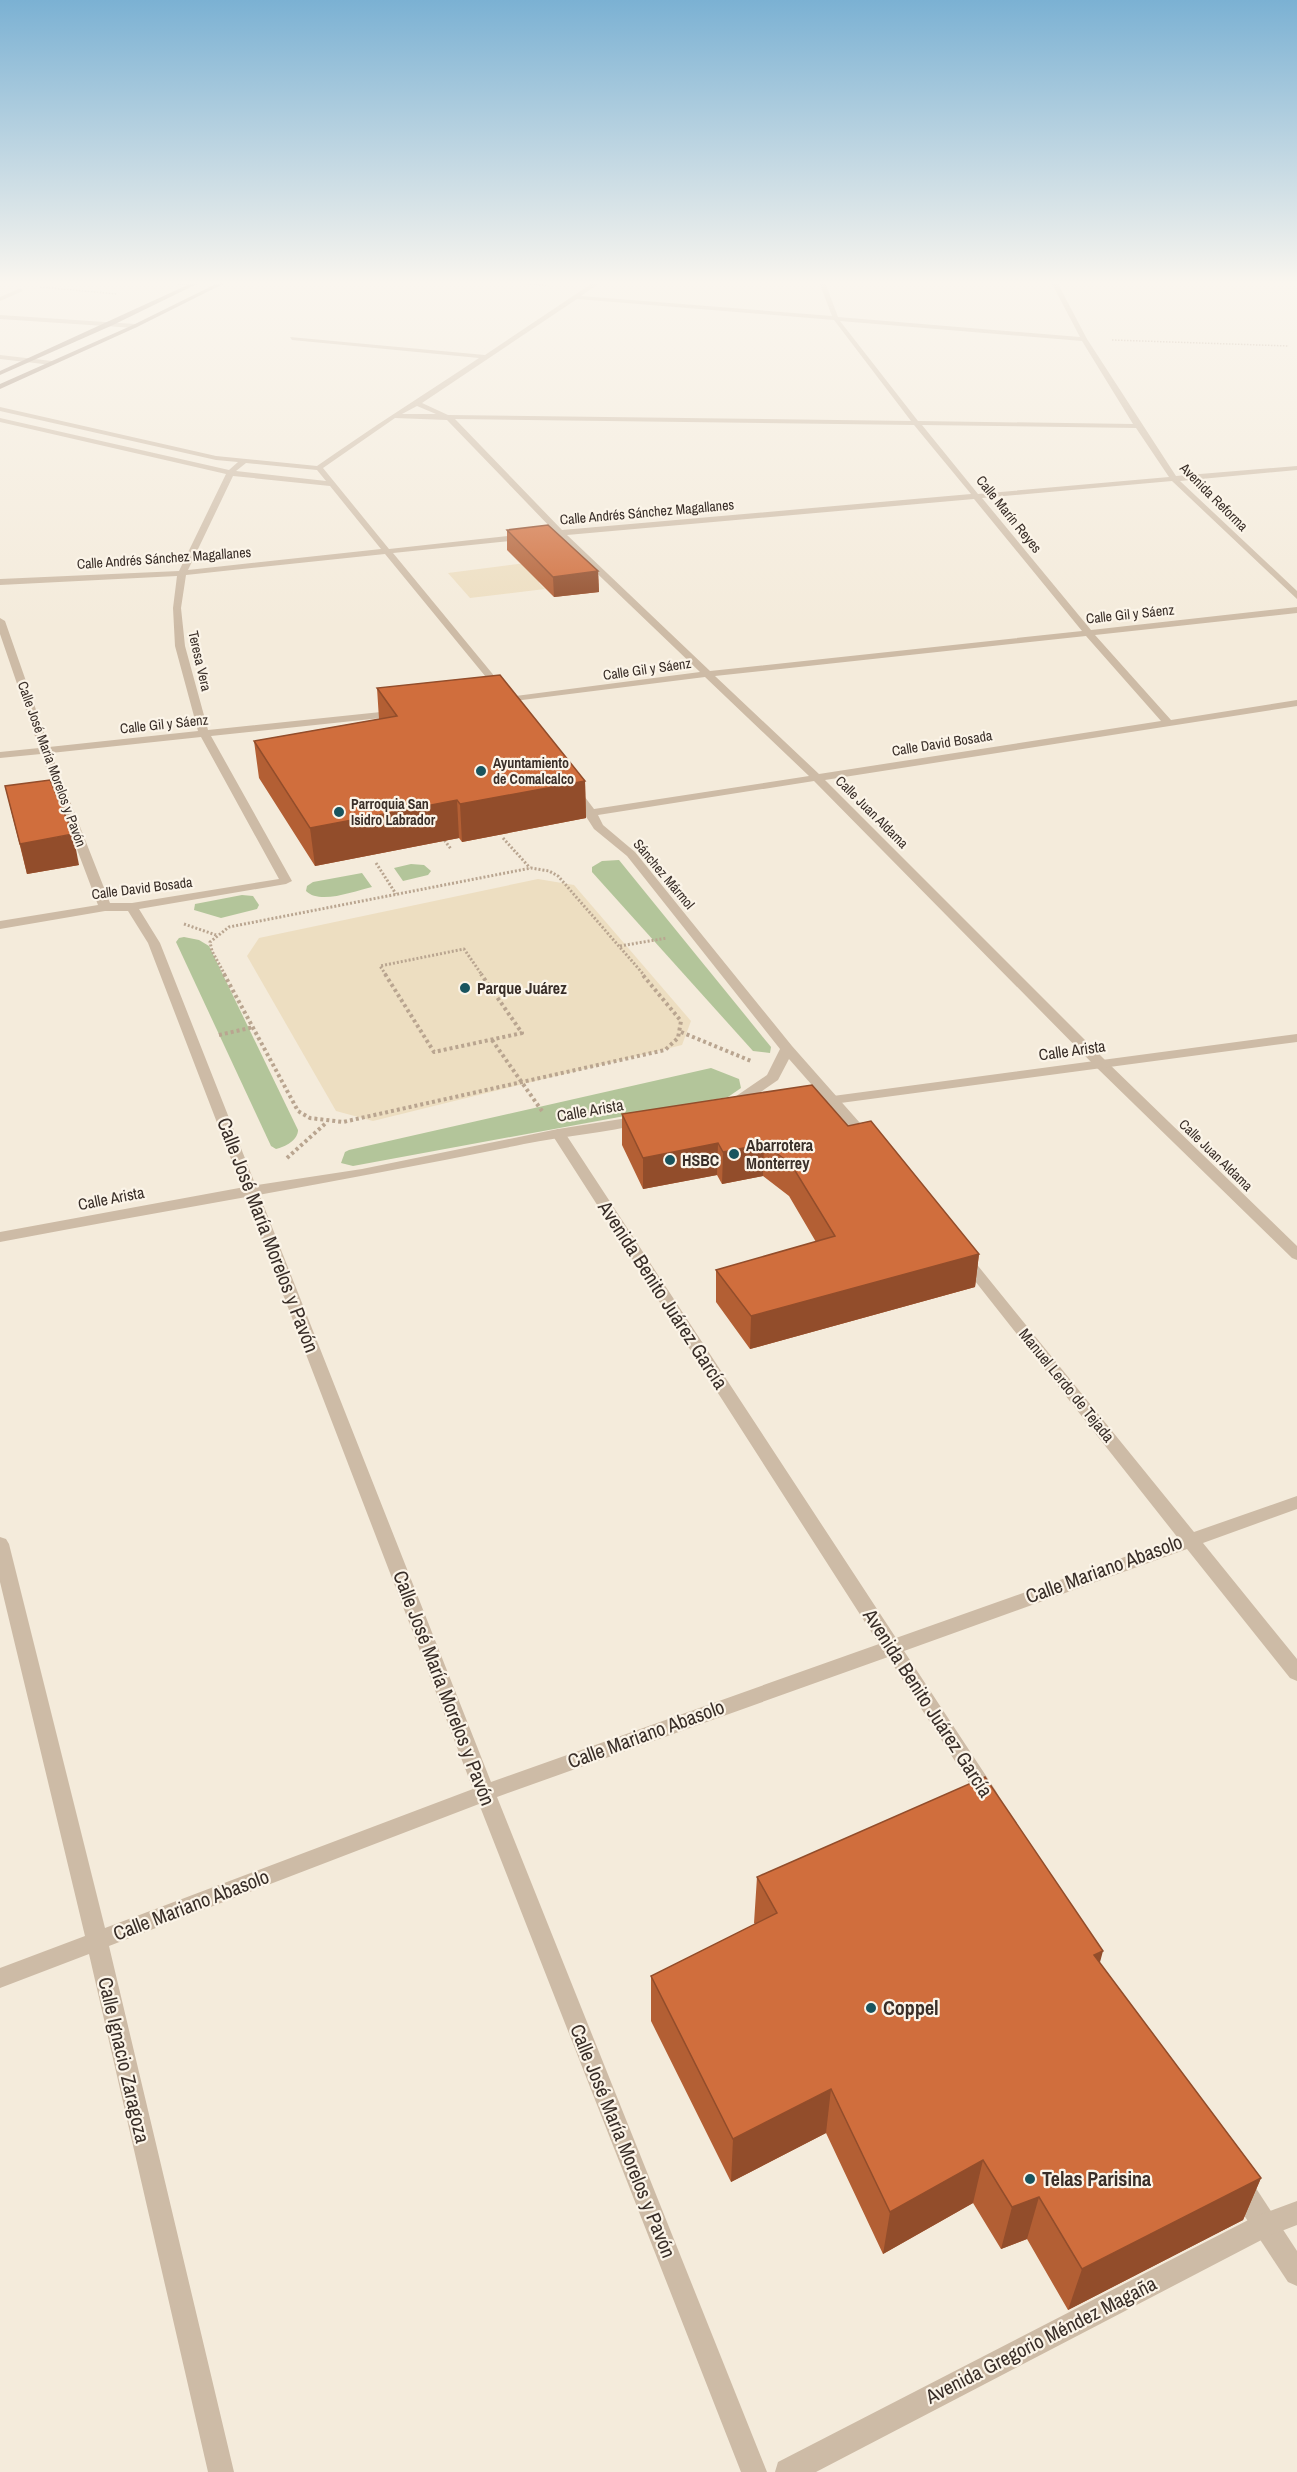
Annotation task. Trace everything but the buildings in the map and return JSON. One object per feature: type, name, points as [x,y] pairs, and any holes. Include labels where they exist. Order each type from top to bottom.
[{"type":"street","points":[[0,409],[243,462],[319,468],[393,416],[425,397]]},
{"type":"street","name":"Calle Marín Reyes","points":[[896,397],[1088,632],[1168,724]]},
{"type":"street","name":"Avenida Reforma","points":[[1120,397],[1174,479],[1297,596]]},
{"type":"street","name":"Calle Juan Aldama","points":[[417,403],[450,418],[560,533],[816,777],[1101,1064],[1297,1256]]},
{"type":"street","points":[[393,416],[1138,426]]},
{"type":"street","points":[[0,420],[230,473],[330,484]]},
{"type":"street","points":[[230,473],[243,462]]},
{"type":"street","points":[[319,468],[330,484],[388,549],[516,710]]},
{"type":"street","name":"Calle Andrés Sánchez Magallanes","points":[[0,582],[182,573],[388,549],[1297,468]]},
{"type":"street","name":"Teresa Vera","points":[[230,473],[182,573],[177,608],[180,646],[204,733],[286,880]]},
{"type":"street","name":"Calle Gil y Sáenz","points":[[487,703],[706,674],[1297,610]]},
{"type":"street","name":"Calle José María Morelos y Pavón","points":[[0,621],[45,750],[105,907]]},
{"type":"street","name":"Calle David Bosada","points":[[591,813],[1297,703]]},
{"type":"street","name":"Calle Gil y Sáenz","points":[[0,755],[409,712]]},
{"type":"street","name":"Sánchez Mármol","points":[[571,785],[598,827],[631,854],[787,1049],[833,1100]]},
{"type":"street","name":"Calle David Bosada","points":[[0,925],[105,907],[132,907],[282,883],[286,880]]},
{"type":"street","name":"Calle José María Morelos y Pavón","points":[[132,907],[154,943],[485,1793],[754,2472]]},
{"type":"street","name":"Calle Arista","points":[[790,1102],[833,1100],[1297,1038]]},
{"type":"street","points":[[757,1103],[728,1105],[773,1077],[787,1049]]},
{"type":"street","points":[[833,1100],[875,1149]]},
{"type":"street","name":"Calle Arista","points":[[0,1237],[250,1190],[362,1173],[558,1133],[652,1118]]},
{"type":"street","name":"Avenida Benito Juárez García","points":[[558,1133],[1001,1815]]},
{"type":"street","name":"Manuel Lerdo de Tejada","points":[[958,1251],[1191,1538],[1297,1673]]},
{"type":"street","name":"Calle Mariano Abasolo","points":[[0,1978],[485,1793],[891,1645],[1297,1502]]},
{"type":"street","name":"Calle Ignacio Zaragoza","points":[[0,1544],[97,1941],[221,2472]]},
{"type":"street","points":[[1226,2165],[1297,2273]]},
{"type":"street","name":"Avenida Gregorio Méndez Magaña","points":[[788,2472],[1264,2224],[1297,2213]]},
{"type":"path","points":[[437,831],[451,849]]},
{"type":"path","points":[[503,838],[531,868]]},
{"type":"path","points":[[376,863],[396,894]]},
{"type":"path","points":[[531,868],[549,871],[558,876],[620,946],[681,1021],[681,1032],[677,1042],[665,1050],[343,1122],[310,1119],[298,1111],[212,951],[210,942],[229,927],[531,868]]},
{"type":"path","points":[[464,949],[522,1033],[492,1040],[434,1052],[380,966],[464,949]]},
{"type":"path","points":[[681,1032],[776,1072]]},
{"type":"path","points":[[492,1040],[558,1133]]},
{"type":"green space","points":[[619,860],[771,1047],[770,1053],[753,1051],[592,872],[592,867],[602,861]]},
{"type":"green space","points":[[411,864],[424,865],[431,871],[428,875],[403,881],[394,868]]},
{"type":"green space","points":[[362,873],[372,887],[328,897],[312,895],[306,891],[307,886],[313,882]]},
{"type":"green space","points":[[242,895],[253,896],[259,905],[257,909],[221,918],[194,910],[195,904]]},
{"type":"green space","points":[[179,938],[199,940],[209,946],[298,1130],[293,1140],[283,1147],[276,1149],[271,1146],[176,942]]},
{"type":"green space","points":[[711,1068],[739,1079],[741,1088],[728,1097],[353,1166],[341,1163],[345,1152],[349,1150]]},
{"type":"shaded area","points":[[541,561],[539,583],[545,589],[470,598],[448,573]]},
{"type":"shaded area","name":"Parque Juárez","points":[[538,879],[574,885],[691,1021],[682,1045],[373,1121],[336,1111],[247,956],[259,938]]},
{"type":"place","name":"Ayuntamiento de Comalcalco","points":[[481,771]]},
{"type":"place","name":"Parroquia San Isidro Labrador","points":[[339,812]]},
{"type":"place","name":"Parque Juárez","points":[[465,988]]},
{"type":"place","name":"Abarrotera Monterrey","points":[[734,1154]]},
{"type":"place","name":"HSBC","points":[[670,1160]]},
{"type":"place","name":"Coppel","points":[[871,2008]]},
{"type":"place","name":"Telas Parisina","points":[[1030,2179]]}]
